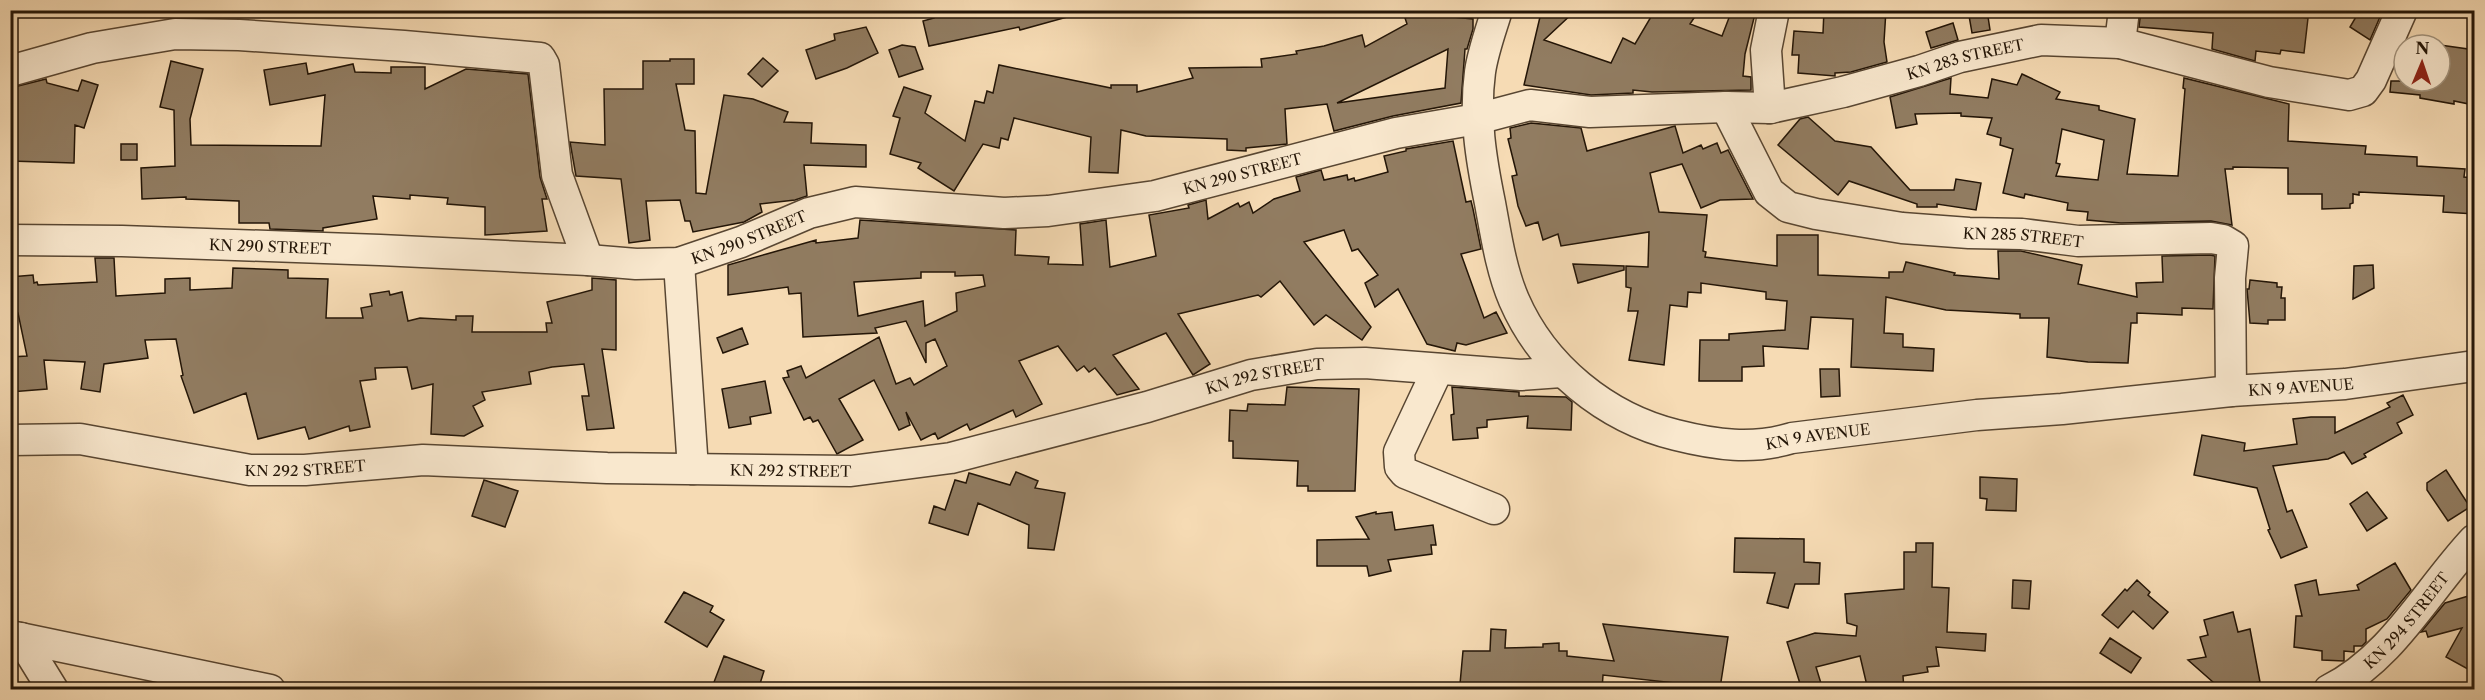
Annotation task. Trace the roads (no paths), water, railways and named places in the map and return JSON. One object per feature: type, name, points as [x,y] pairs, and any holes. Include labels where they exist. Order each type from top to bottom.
[{"type":"street","name":"KN 9 AVENUE","points":[[1497,10],[1480,70],[1477,120],[1482,165],[1498,247],[1514,300],[1538,342],[1561,372],[1599,401],[1651,429],[1718,445],[1773,444],[1792,438],[1977,415],[2062,409],[2231,391],[2345,384],[2475,366]]},
{"type":"street","points":[[1770,108],[1766,50],[1774,10]]},
{"type":"street","points":[[2120,43],[2124,10]]},
{"type":"street","name":"KN 283 STREET","points":[[1477,120],[1530,105],[1590,112],[1726,107],[1770,108],[1843,92],[1960,57],[2041,40],[2120,43],[2269,82],[2349,95],[2363,91],[2371,80],[2402,10]]},
{"type":"street","points":[[10,71],[92,48],[175,34],[239,35],[540,58],[544,65],[557,175],[588,260]]},
{"type":"street","name":"KN 285 STREET","points":[[1726,107],[1769,192],[1788,207],[1816,214],[1902,228],[2022,234],[2078,241],[2211,238],[2223,240],[2233,246],[2230,278],[2231,391]]},
{"type":"street","name":"KN 290 STREET","points":[[10,240],[146,242],[588,260],[636,264],[679,263],[741,242],[809,213],[855,202],[1004,213],[1048,212],[1155,196],[1396,133],[1477,120]]},
{"type":"street","points":[[679,263],[693,469]]},
{"type":"street","name":"KN 292 STREET","points":[[10,440],[80,439],[250,470],[305,470],[423,460],[608,468],[851,471],[951,458],[1147,407],[1251,375],[1317,364],[1365,363],[1521,375],[1561,372]]},
{"type":"street","points":[[1438,369],[1399,452],[1400,467],[1405,473],[1494,509]]},
{"type":"street","name":"KN 294 STREET","points":[[2329,690],[2351,678],[2395,636],[2475,540]]},
{"type":"street","points":[[16,637],[220,684],[270,690]]},
{"type":"street","points":[[16,637],[53,690]]}]
